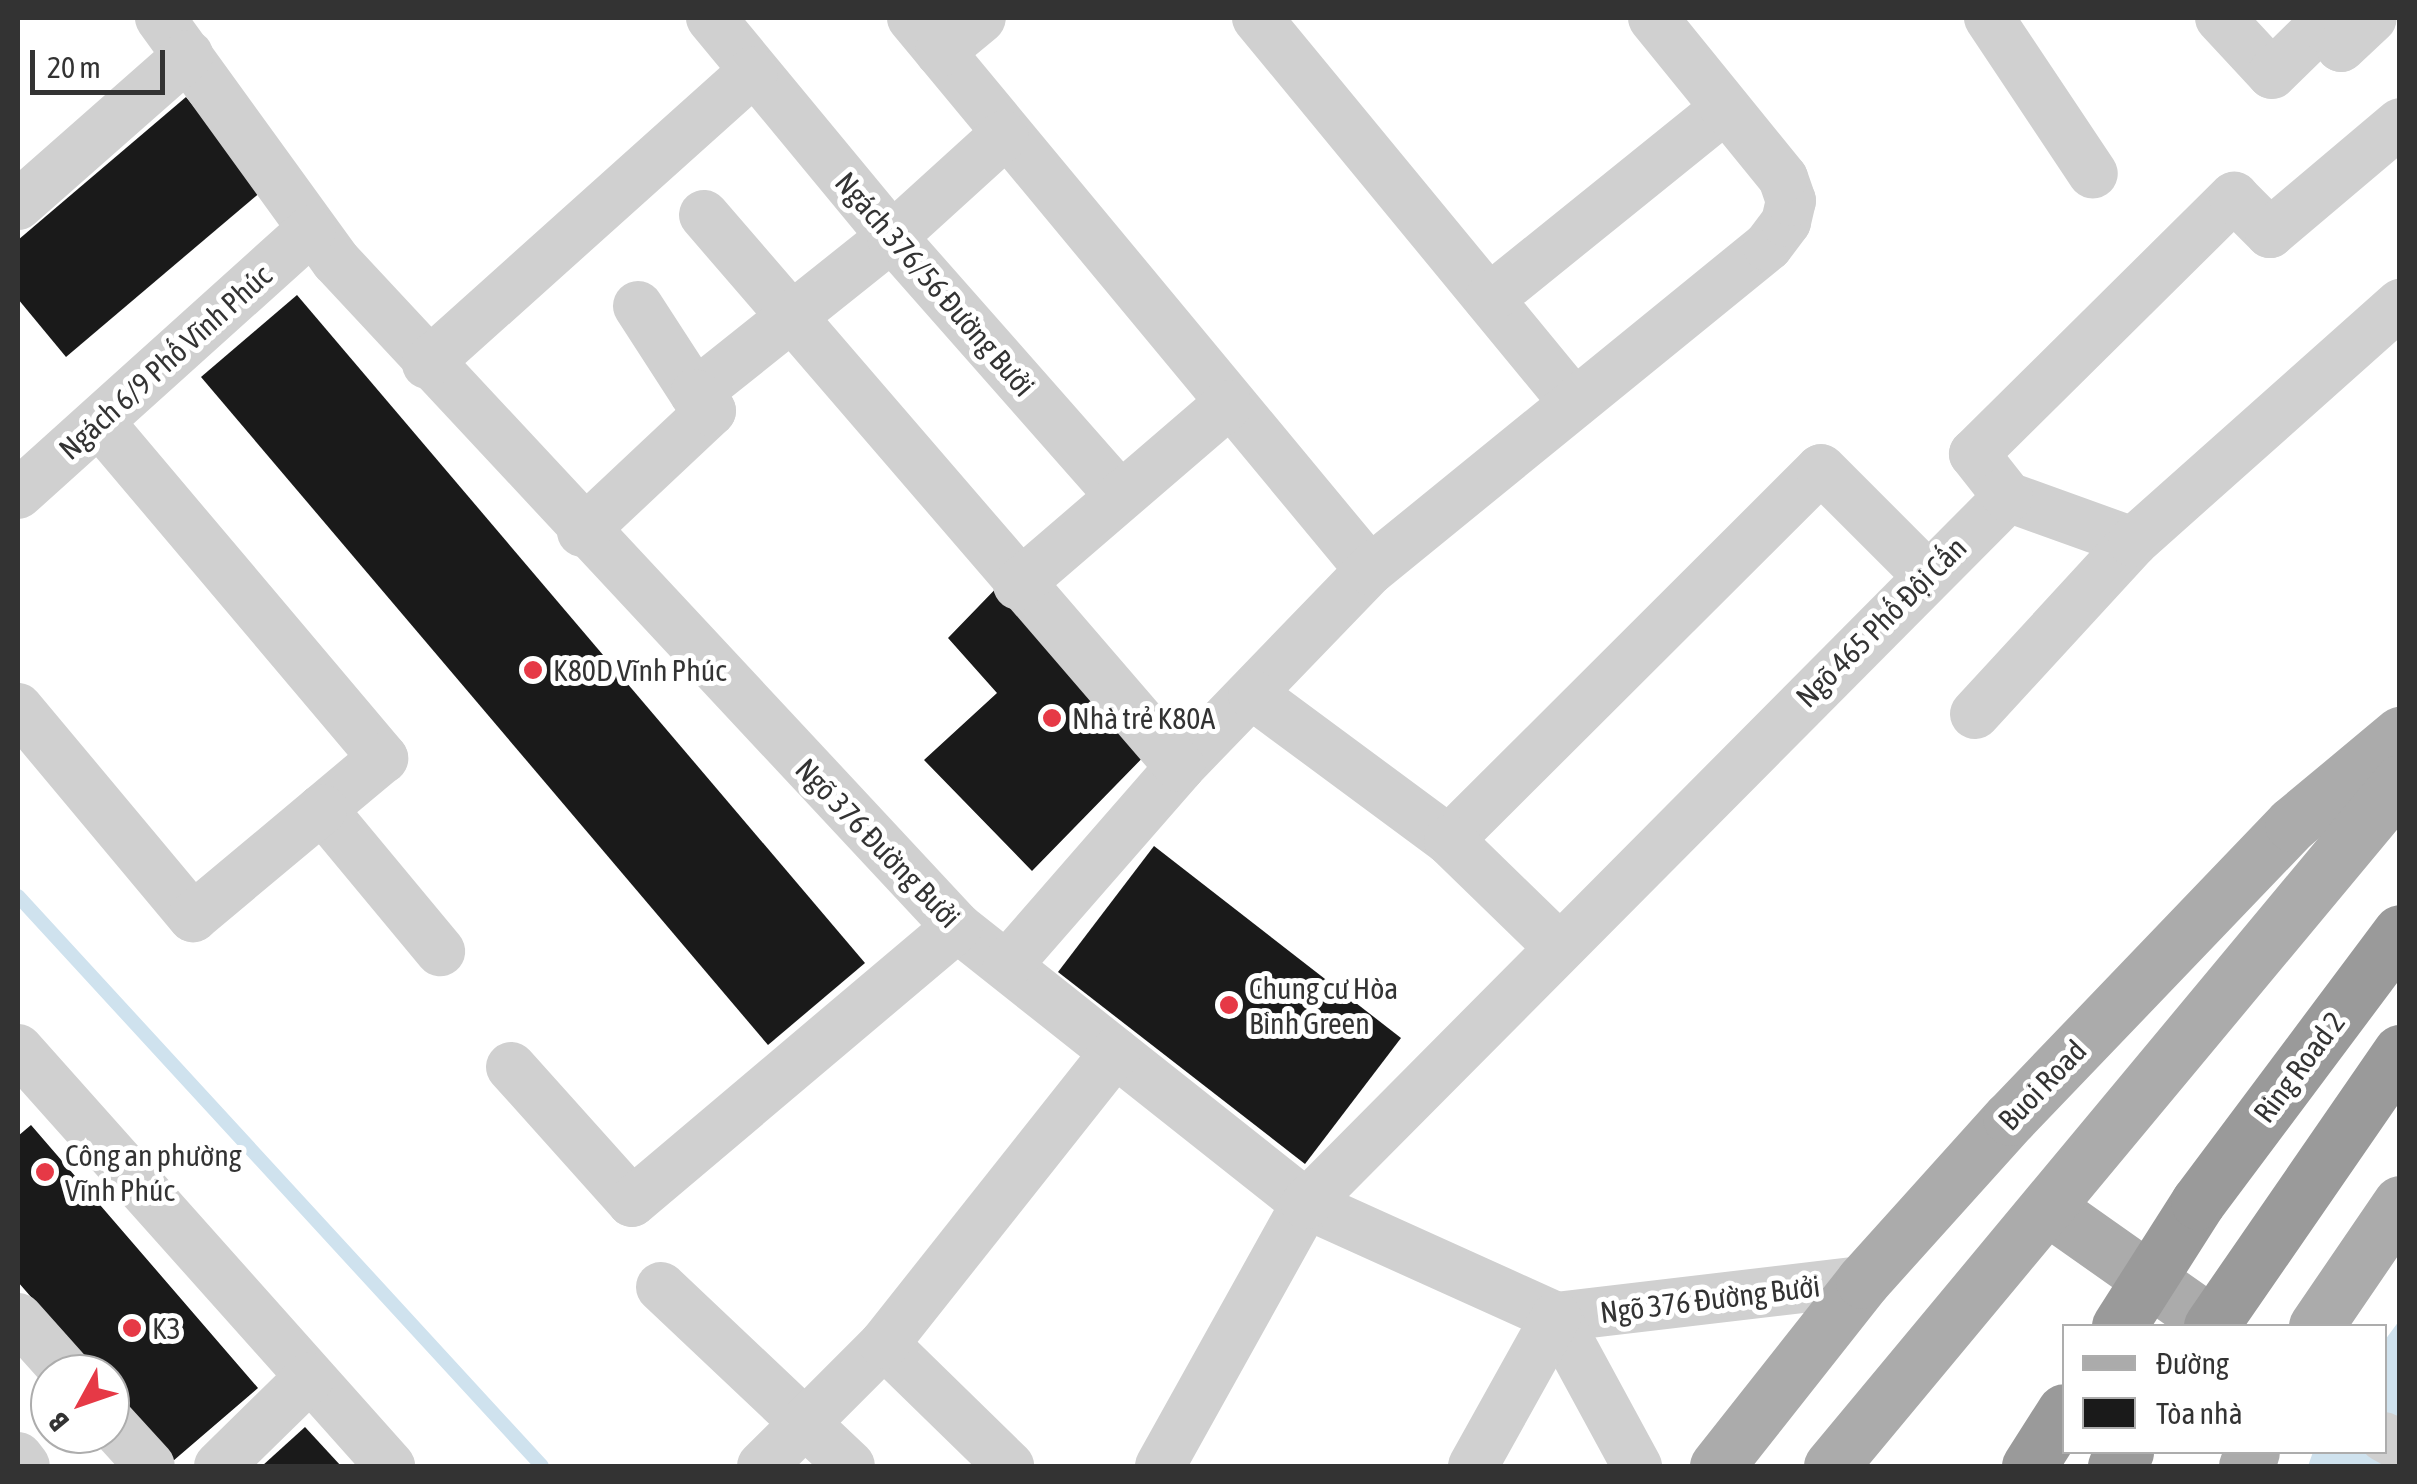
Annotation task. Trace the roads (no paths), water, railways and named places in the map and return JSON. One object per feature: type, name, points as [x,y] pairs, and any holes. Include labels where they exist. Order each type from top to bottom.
[{"type":"highway","name":"Ring Road 2","points":[[2120,1324],[2198,1202],[2400,932]]},
{"type":"highway","points":[[2214,1324],[2262,1248],[2400,1052]]},
{"type":"highway","points":[[2029,1466],[2062,1414]]},
{"type":"main road","name":"Buoi Road","points":[[1717,1466],[1863,1281],[2292,824],[2400,734]]},
{"type":"main road","points":[[1831,1466],[2048,1208],[2263,940],[2400,782]]},
{"type":"main road","points":[[2317,1324],[2400,1203]]},
{"type":"main road","points":[[2048,1208],[2210,1324]]},
{"type":"street","name":"Ngách 376/56 Đường Bưởi","points":[[711,18],[892,237],[1120,496]]},
{"type":"street","points":[[982,18],[926,35],[1227,404],[1370,570]]},
{"type":"street","points":[[1257,18],[1574,403]]},
{"type":"street","points":[[1008,964],[1180,767],[1370,570],[1768,246],[1786,222],[1791,201],[1783,178],[1652,18]]},
{"type":"street","points":[[1989,18],[2093,174]]},
{"type":"street","points":[[2220,18],[2272,74],[2324,23],[2342,47],[2372,18]]},
{"type":"street","points":[[18,204],[174,36]]},
{"type":"street","name":"Ngõ 376 Đường Bưởi","points":[[174,36],[311,230],[426,364],[957,928],[1008,964],[1306,1204],[1556,1317],[1863,1281]]},
{"type":"street","points":[[426,364],[752,71]]},
{"type":"street","points":[[1489,299],[1726,108]]},
{"type":"street","points":[[2132,542],[2008,497],[1974,454],[2234,197],[2270,233],[2400,122]]},
{"type":"street","points":[[694,394],[892,237],[1004,135]]},
{"type":"street","points":[[704,215],[788,318],[1180,767]]},
{"type":"street","name":"Ngách 6/9 Phố Vĩnh Phúc","points":[[18,494],[311,230]]},
{"type":"street","points":[[1975,714],[2132,542],[2400,304]]},
{"type":"street","points":[[582,532],[712,411],[694,394],[638,306]]},
{"type":"street","points":[[1018,584],[1227,404]]},
{"type":"street","points":[[18,708],[193,917],[383,758],[100,424]]},
{"type":"street","points":[[1449,840],[1821,469],[1927,575]]},
{"type":"street","name":"Ngõ 465 Phố Đội Cấn","points":[[1160,1466],[1306,1204],[1557,944],[2008,497]]},
{"type":"street","points":[[1253,695],[1449,840],[1557,944]]},
{"type":"street","points":[[322,808],[440,952]]},
{"type":"street","points":[[512,1067],[632,1202],[957,928]]},
{"type":"street","points":[[762,1466],[884,1344],[1115,1053]]},
{"type":"street","points":[[21,1059],[390,1466]]},
{"type":"street","points":[[661,1287],[850,1466]]},
{"type":"street","points":[[1473,1466],[1556,1317]]},
{"type":"street","name":"Ngõ 376 Đường Bưởi","points":[[1556,1317],[1637,1466]]},
{"type":"street","points":[[884,1344],[1009,1466]]},
{"type":"street","points":[[219,1466],[310,1378]]},
{"type":"street","points":[[130,1444],[150,1466]]},
{"type":"street","points":[[18,1458],[24,1466]]},
{"type":"water","points":[[2399,1321],[2399,1466],[2308,1466],[2312,1454],[2387,1454],[2387,1337]]},
{"type":"waterway","points":[[18,896],[542,1466]]},
{"type":"place","name":"K80D Vĩnh Phúc","points":[[533,670]]},
{"type":"place","name":"Nhà trẻ K80A","points":[[1052,718]]},
{"type":"place","name":"Chung cư Hòa Bình Green","points":[[1229,1005]]},
{"type":"place","name":"Công an phường Vĩnh Phúc","points":[[45,1172]]},
{"type":"place","name":"K3","points":[[132,1328]]}]
